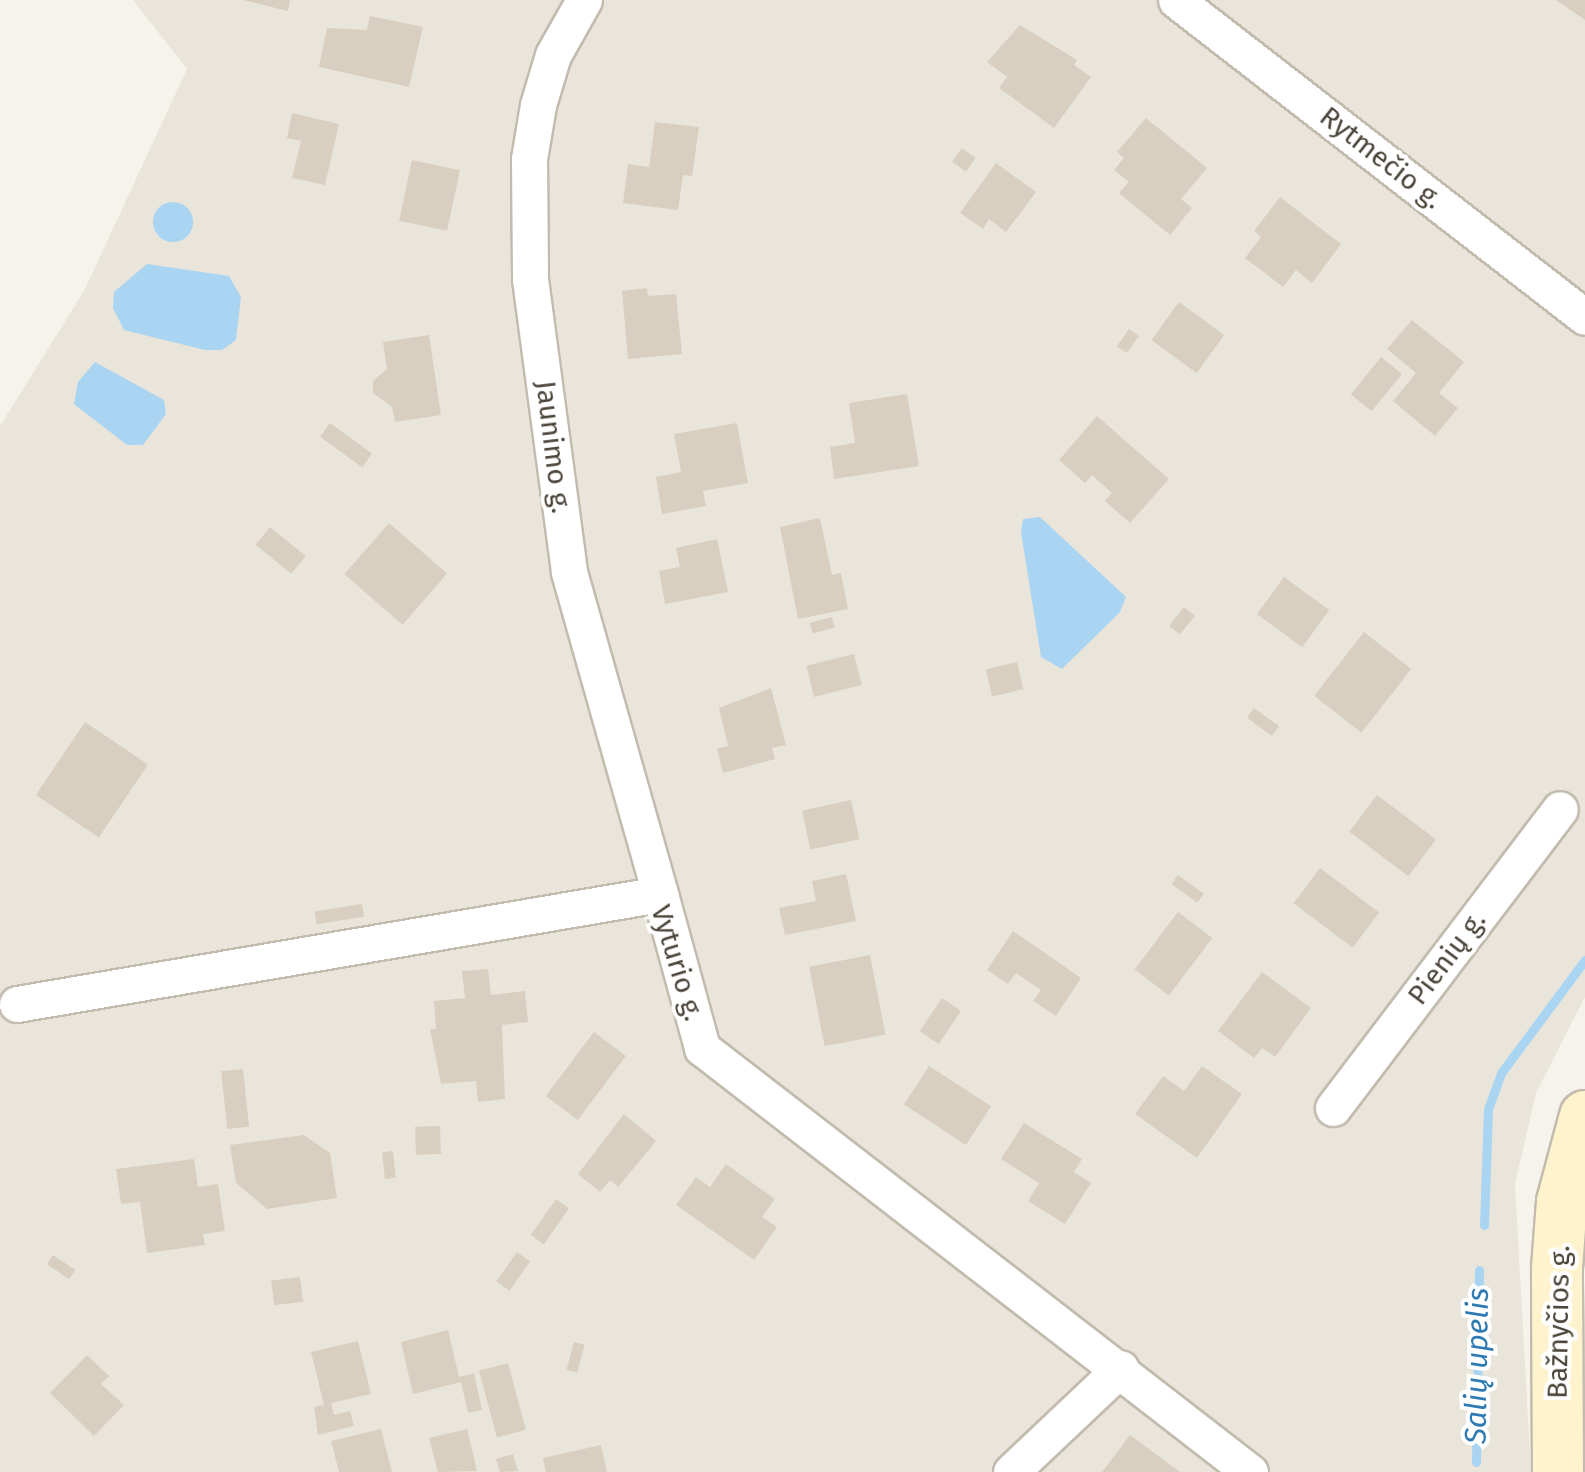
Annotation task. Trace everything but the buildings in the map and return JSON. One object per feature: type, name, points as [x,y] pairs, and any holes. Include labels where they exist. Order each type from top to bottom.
[{"type":"main road","name":"Bažnyčios g.","points":[[1558,1472],[1557,1268],[1562,1202],[1585,1116]]},
{"type":"street","name":"Jaunimo g.","points":[[584,0],[553,55],[538,105],[528,159],[530,278],[569,572],[660,894]]},
{"type":"street","name":"Rytmečio g.","points":[[1176,0],[1585,317]]},
{"type":"street","name":"Pienių g.","points":[[1333,1108],[1560,809]]},
{"type":"street","name":"Vyturio g.","points":[[17,1004],[660,894],[702,1048],[1121,1368],[1250,1472]]},
{"type":"street","points":[[1011,1472],[1121,1368]]},
{"type":"shaded area","points":[[133,0],[1585,0],[1585,997],[1536,1093],[1515,1184],[1531,1472],[0,1472],[0,426],[84,291],[187,69]]},
{"type":"water","points":[[173,202],[187,208],[193,222],[187,236],[173,242],[159,236],[153,222],[159,208]]},
{"type":"water","points":[[147,264],[229,276],[241,297],[236,340],[222,350],[205,350],[124,330],[113,308],[114,292]]},
{"type":"water","points":[[95,362],[164,400],[166,414],[143,445],[127,445],[74,404],[78,382]]},
{"type":"water","points":[[1040,517],[1126,597],[1120,612],[1062,669],[1041,657],[1021,532],[1023,519]]},
{"type":"waterway","name":"Salių upelis","points":[[1484,1225],[1488,1109],[1501,1073],[1585,960]]},
{"type":"waterway","name":"Salių upelis","points":[[1476,1462],[1479,1270]]}]
